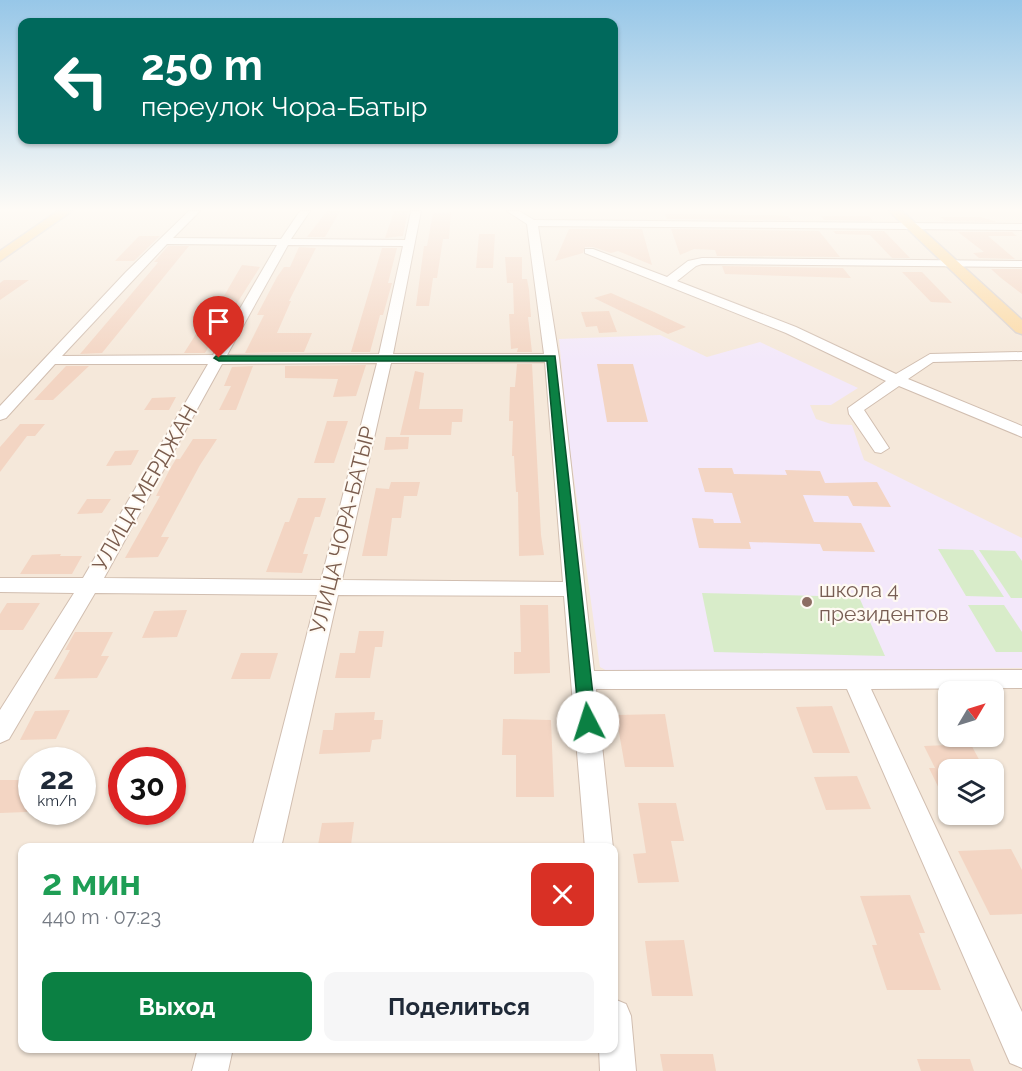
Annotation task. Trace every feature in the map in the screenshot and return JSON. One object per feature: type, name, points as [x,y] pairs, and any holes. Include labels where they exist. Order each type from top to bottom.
[{"type":"main road","points":[[948,261],[1022,329]]},
{"type":"street","points":[[0,415],[145,261]]},
{"type":"street","name":"УЛИЦА МЕРДЖАН","points":[[0,732],[90,584],[273,261]]},
{"type":"street","name":"УЛИЦА ЧОРА-БАТЫР","points":[[267,843],[385,359],[405,261]]},
{"type":"street","points":[[538,261],[552,358],[576,589],[599,843]]},
{"type":"street","points":[[614,261],[790,330],[897,380],[1022,432]]},
{"type":"street","points":[[668,283],[692,263],[702,261],[1022,264]]},
{"type":"street","points":[[881,448],[857,414],[856,408],[930,358],[1022,356]]},
{"type":"street","points":[[53,360],[552,358]]},
{"type":"street","points":[[0,585],[576,589]]},
{"type":"street","points":[[584,680],[1022,679]]},
{"type":"street","points":[[856,681],[1022,1051]]},
{"type":"street","points":[[210,1071],[215,1053]]},
{"type":"street","points":[[617,1053],[618,1071]]},
{"type":"shaded area","points":[[0,261],[1022,261],[1022,1071],[0,1071]]},
{"type":"shaded area","name":"школа 4 президентов","points":[[660,335],[707,357],[760,342],[858,388],[831,405],[810,405],[816,419],[831,424],[852,425],[864,460],[1022,538],[1022,668],[611,673],[600,667],[568,435],[559,339]]},
{"type":"green space","points":[[938,549],[973,550],[1004,597],[966,596]]},
{"type":"green space","points":[[979,550],[1015,551],[1022,561],[1022,598],[1011,598]]},
{"type":"green space","points":[[702,593],[859,597],[885,656],[714,652]]},
{"type":"green space","points":[[968,605],[1004,605],[1022,632],[1022,652],[996,652]]},
{"type":"building","points":[[177,261],[102,353],[80,354],[158,262],[154,262]]},
{"type":"building","points":[[293,261],[309,261],[289,301],[291,301],[277,333],[312,333],[304,352],[245,353],[264,315],[257,315],[277,277],[284,267],[290,267]]},
{"type":"building","points":[[378,261],[394,261],[388,283],[392,283],[370,352],[351,352]]},
{"type":"building","points":[[422,261],[440,261],[437,278],[433,278],[429,306],[416,306]]},
{"type":"building","points":[[477,261],[493,261],[493,268],[476,268]]},
{"type":"building","points":[[505,261],[522,261],[522,279],[527,279],[529,290],[531,317],[528,317],[532,352],[517,352],[518,348],[511,349],[509,314],[514,314],[513,283],[507,283]]},
{"type":"building","points":[[242,265],[260,267],[234,308],[217,308]]},
{"type":"building","points":[[722,266],[843,268],[851,278],[725,274]]},
{"type":"building","points":[[991,269],[1022,269],[1022,294],[1001,278]]},
{"type":"building","points":[[902,272],[922,272],[952,303],[931,302]]},
{"type":"building","points":[[4,280],[29,280],[0,300],[0,283]]},
{"type":"building","points":[[611,293],[686,327],[668,334],[594,298]]},
{"type":"building","points":[[609,311],[617,332],[599,333],[597,326],[586,327],[581,312]]},
{"type":"building","points":[[196,334],[216,334],[205,353],[184,353]]},
{"type":"building","points":[[517,364],[532,364],[544,555],[519,556],[518,492],[516,492],[514,456],[512,456],[513,421],[509,421],[510,387],[515,387]]},
{"type":"building","points":[[597,364],[633,364],[648,422],[607,422]]},
{"type":"building","points":[[366,365],[356,396],[333,397],[338,379],[285,378],[285,366]]},
{"type":"building","points":[[66,366],[89,366],[53,400],[34,400]]},
{"type":"building","points":[[253,366],[236,410],[219,410],[231,386],[224,386],[232,367]]},
{"type":"building","points":[[415,371],[424,373],[419,409],[463,409],[462,422],[452,422],[451,435],[400,435]]},
{"type":"building","points":[[176,397],[169,410],[144,410],[152,398]]},
{"type":"building","points":[[327,421],[348,421],[334,463],[314,463]]},
{"type":"building","points":[[20,424],[45,424],[35,436],[27,436],[0,472],[0,447]]},
{"type":"building","points":[[386,437],[409,437],[408,449],[384,450]]},
{"type":"building","points":[[193,439],[217,439],[200,465],[161,537],[169,537],[158,557],[125,558],[160,496],[156,496],[170,469],[176,459],[180,459]]},
{"type":"building","points":[[139,450],[131,465],[106,466],[115,451]]},
{"type":"building","points":[[698,468],[732,468],[734,474],[787,475],[785,470],[820,471],[825,483],[877,482],[891,507],[853,506],[848,496],[803,495],[814,522],[861,523],[875,552],[823,551],[820,544],[749,542],[751,549],[699,548],[692,518],[713,519],[714,523],[741,523],[732,493],[705,492]]},
{"type":"building","points":[[391,482],[420,482],[417,496],[404,496],[401,518],[392,518],[387,556],[362,556],[376,488],[389,489]]},
{"type":"building","points":[[298,498],[326,498],[320,517],[315,517],[303,554],[308,554],[302,573],[266,572],[285,522],[289,522]]},
{"type":"building","points":[[87,499],[111,499],[102,513],[77,514]]},
{"type":"building","points":[[61,554],[60,556],[82,556],[72,574],[20,574],[32,555]]},
{"type":"building","points":[[7,603],[40,603],[23,630],[0,630],[0,614]]},
{"type":"building","points":[[520,605],[548,605],[550,673],[514,674],[514,652],[521,652]]},
{"type":"building","points":[[187,610],[177,637],[142,638],[154,611]]},
{"type":"building","points":[[359,631],[384,631],[382,647],[375,647],[370,678],[335,678],[340,653],[355,653]]},
{"type":"building","points":[[75,632],[113,632],[101,656],[109,656],[97,678],[54,679],[70,650],[65,650]]},
{"type":"building","points":[[241,653],[278,653],[270,679],[231,679]]},
{"type":"building","points":[[832,706],[850,753],[813,753],[796,707]]},
{"type":"building","points":[[70,710],[56,739],[20,740],[35,711]]},
{"type":"building","points":[[375,712],[374,720],[383,720],[381,739],[372,740],[370,752],[319,754],[323,730],[333,730],[335,713]]},
{"type":"building","points":[[665,714],[674,767],[625,767],[616,715]]},
{"type":"building","points":[[503,719],[551,720],[554,797],[516,797],[516,755],[502,755]]},
{"type":"building","points":[[924,746],[972,747],[979,759],[938,759],[938,786],[929,768],[935,768]]},
{"type":"building","points":[[857,776],[871,809],[826,810],[814,777]]},
{"type":"building","points":[[0,780],[18,780],[18,812],[0,813]]},
{"type":"building","points":[[638,803],[676,803],[684,841],[671,841],[679,882],[638,883],[633,854],[646,853]]},
{"type":"building","points":[[354,822],[351,843],[318,843],[322,823]]},
{"type":"building","points":[[1011,849],[1022,870],[1022,914],[990,915],[958,851]]},
{"type":"building","points":[[910,895],[925,933],[919,933],[941,990],[887,990],[872,945],[877,945],[860,896]]},
{"type":"building","points":[[684,940],[693,996],[652,996],[645,941]]},
{"type":"building","points":[[660,1054],[713,1054],[716,1071],[663,1071]]},
{"type":"building","points":[[917,1059],[970,1059],[974,1071],[921,1071]]},
{"type":"place","name":"школа 4 президентов","points":[[807,602]]},
{"type":"route","points":[[219,358],[298,360],[552,358],[588,722]]}]
